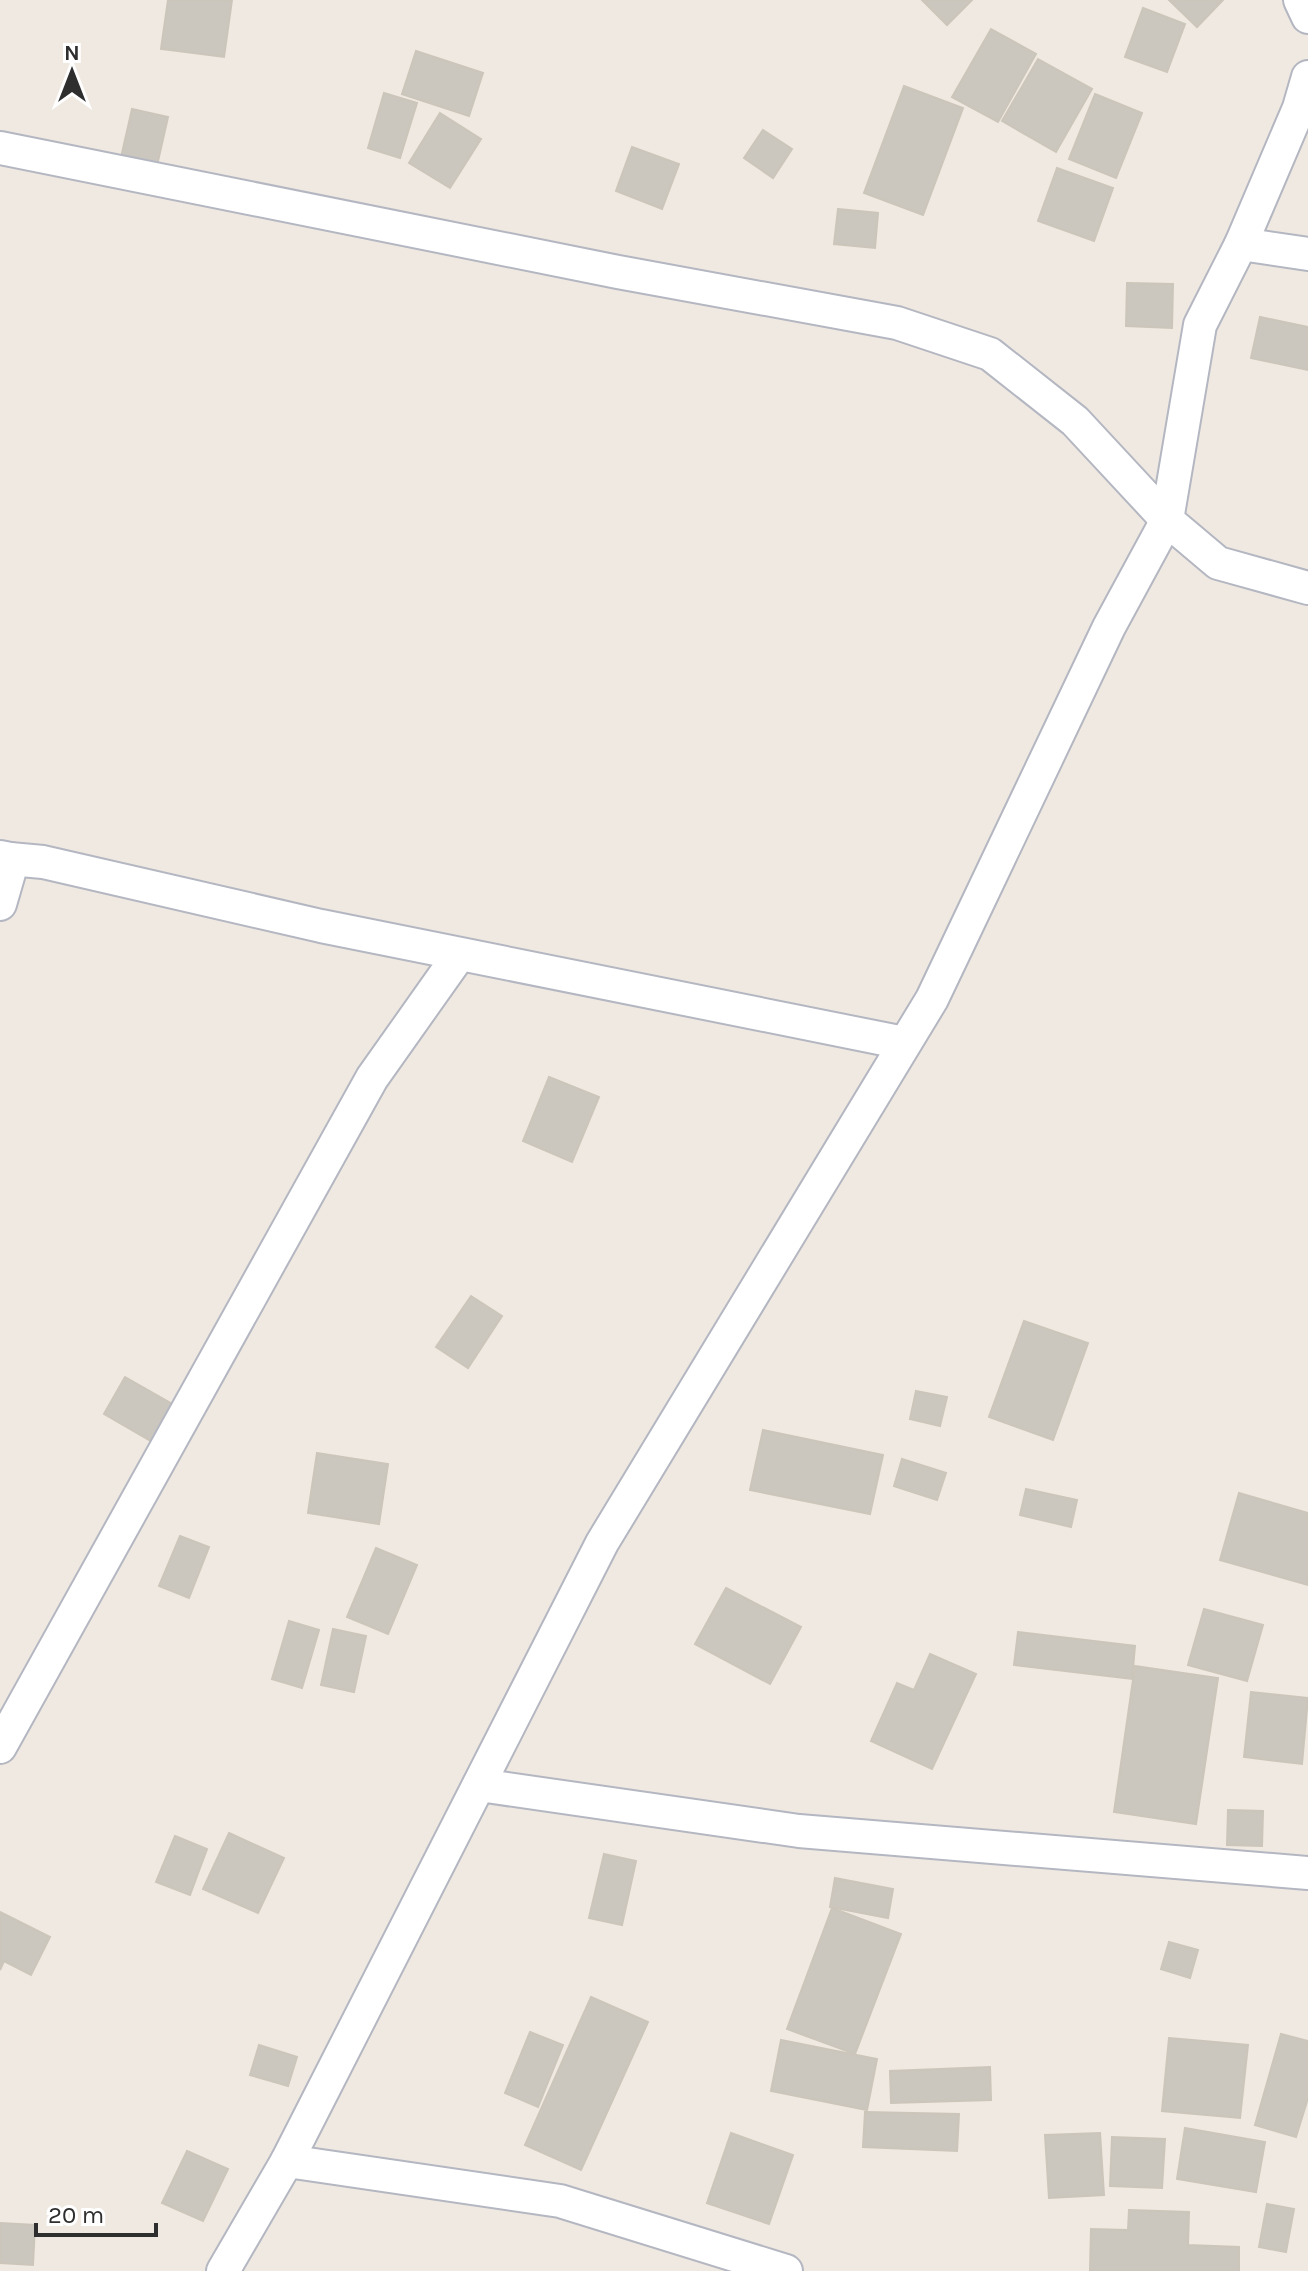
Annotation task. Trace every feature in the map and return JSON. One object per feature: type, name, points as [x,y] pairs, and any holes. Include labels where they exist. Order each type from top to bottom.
[{"type":"street","points":[[1300,0],[1308,17]]},
{"type":"street","points":[[223,2271],[287,2161],[602,1543],[932,999],[1109,627],[1167,520],[1200,325],[1241,244],[1299,108],[1308,77]]},
{"type":"street","points":[[0,148],[602,269],[897,323],[990,354],[1075,421],[1167,520],[1218,563],[1308,588]]},
{"type":"street","points":[[1241,244],[1308,254]]},
{"type":"street","points":[[0,904],[9,873],[5,858],[43,862],[321,926],[904,1043]]},
{"type":"street","points":[[0,1747],[372,1078],[459,955]]},
{"type":"street","points":[[479,1785],[799,1831],[1308,1873]]},
{"type":"street","points":[[287,2161],[560,2201],[786,2271]]},
{"type":"building","points":[[168,0],[232,0],[224,57],[161,49]]},
{"type":"building","points":[[922,0],[972,0],[947,25]]},
{"type":"building","points":[[1169,0],[1223,0],[1197,27]]},
{"type":"building","points":[[1143,8],[1185,24],[1167,72],[1125,57]]},
{"type":"building","points":[[991,29],[1036,54],[998,122],[952,97]]},
{"type":"building","points":[[416,51],[483,73],[469,116],[402,94]]},
{"type":"building","points":[[1038,59],[1092,89],[1056,152],[1002,121]]},
{"type":"building","points":[[904,86],[963,108],[923,215],[864,193]]},
{"type":"building","points":[[384,93],[417,103],[400,158],[368,148]]},
{"type":"building","points":[[1095,94],[1142,113],[1116,178],[1069,159]]},
{"type":"building","points":[[132,109],[168,117],[156,170],[120,162]]},
{"type":"building","points":[[440,113],[481,139],[450,188],[409,163]]},
{"type":"building","points":[[763,130],[792,149],[773,178],[744,158]]},
{"type":"building","points":[[632,147],[679,164],[662,209],[616,191]]},
{"type":"building","points":[[1057,168],[1113,188],[1094,241],[1038,221]]},
{"type":"building","points":[[838,209],[878,213],[875,248],[834,244]]},
{"type":"building","points":[[1127,283],[1173,284],[1172,328],[1126,326]]},
{"type":"building","points":[[1260,317],[1308,327],[1308,370],[1251,358]]},
{"type":"building","points":[[549,1077],[599,1097],[572,1162],[523,1141]]},
{"type":"building","points":[[471,1296],[502,1316],[468,1368],[436,1347]]},
{"type":"building","points":[[1024,1321],[1088,1343],[1053,1440],[989,1417]]},
{"type":"building","points":[[125,1377],[176,1406],[154,1443],[104,1414]]},
{"type":"building","points":[[916,1391],[947,1397],[940,1426],[910,1419]]},
{"type":"building","points":[[763,1430],[883,1455],[870,1514],[750,1490]]},
{"type":"building","points":[[317,1453],[388,1464],[379,1524],[308,1513]]},
{"type":"building","points":[[902,1459],[946,1473],[937,1500],[894,1486]]},
{"type":"building","points":[[1026,1489],[1077,1500],[1071,1527],[1020,1515]]},
{"type":"building","points":[[1239,1493],[1308,1513],[1308,1585],[1220,1560]]},
{"type":"building","points":[[180,1536],[209,1547],[189,1598],[159,1586]]},
{"type":"building","points":[[376,1548],[417,1565],[388,1634],[347,1617]]},
{"type":"building","points":[[726,1588],[801,1627],[770,1684],[695,1644]]},
{"type":"building","points":[[1204,1609],[1263,1625],[1247,1681],[1188,1665]]},
{"type":"building","points":[[289,1621],[319,1630],[302,1688],[272,1679]]},
{"type":"building","points":[[333,1629],[366,1636],[354,1692],[321,1685]]},
{"type":"building","points":[[1018,1632],[1135,1646],[1132,1679],[1014,1665]]},
{"type":"building","points":[[930,1654],[976,1674],[932,1769],[871,1741],[897,1683],[914,1690]]},
{"type":"building","points":[[1135,1666],[1218,1678],[1196,1824],[1114,1812]]},
{"type":"building","points":[[1251,1692],[1308,1698],[1302,1764],[1244,1757]]},
{"type":"building","points":[[1228,1810],[1263,1811],[1262,1846],[1227,1845]]},
{"type":"building","points":[[229,1833],[284,1858],[258,1913],[203,1889]]},
{"type":"building","points":[[175,1836],[207,1849],[190,1895],[156,1882]]},
{"type":"building","points":[[604,1854],[636,1861],[622,1925],[589,1918]]},
{"type":"building","points":[[835,1878],[893,1889],[888,1918],[830,1907]]},
{"type":"building","points":[[832,1908],[901,1934],[855,2054],[787,2029]]},
{"type":"building","points":[[0,1912],[50,1937],[31,1975],[4,1961],[0,1970]]},
{"type":"building","points":[[1169,1942],[1198,1950],[1190,1978],[1161,1969]]},
{"type":"building","points":[[591,1997],[648,2022],[581,2170],[525,2145]]},
{"type":"building","points":[[530,2032],[563,2045],[538,2107],[505,2093]]},
{"type":"building","points":[[1281,2034],[1308,2041],[1308,2098],[1296,2137],[1255,2125]]},
{"type":"building","points":[[1169,2038],[1248,2045],[1240,2118],[1162,2111]]},
{"type":"building","points":[[781,2040],[877,2059],[867,2110],[771,2091]]},
{"type":"building","points":[[259,2045],[297,2057],[288,2086],[250,2075]]},
{"type":"building","points":[[990,2067],[991,2100],[891,2103],[890,2071]]},
{"type":"building","points":[[865,2112],[959,2114],[957,2151],[863,2147]]},
{"type":"building","points":[[1185,2128],[1265,2142],[1256,2192],[1177,2179]]},
{"type":"building","points":[[731,2133],[793,2155],[769,2224],[707,2203]]},
{"type":"building","points":[[1100,2133],[1104,2195],[1049,2198],[1045,2135]]},
{"type":"building","points":[[1112,2137],[1165,2139],[1162,2188],[1110,2186]]},
{"type":"building","points":[[187,2151],[228,2169],[203,2221],[162,2203]]},
{"type":"building","points":[[1267,2204],[1294,2209],[1286,2252],[1259,2247]]},
{"type":"building","points":[[1129,2210],[1189,2212],[1188,2245],[1239,2247],[1239,2271],[1090,2271],[1091,2229],[1128,2230]]},
{"type":"building","points":[[0,2223],[35,2225],[33,2265],[0,2263]]}]
